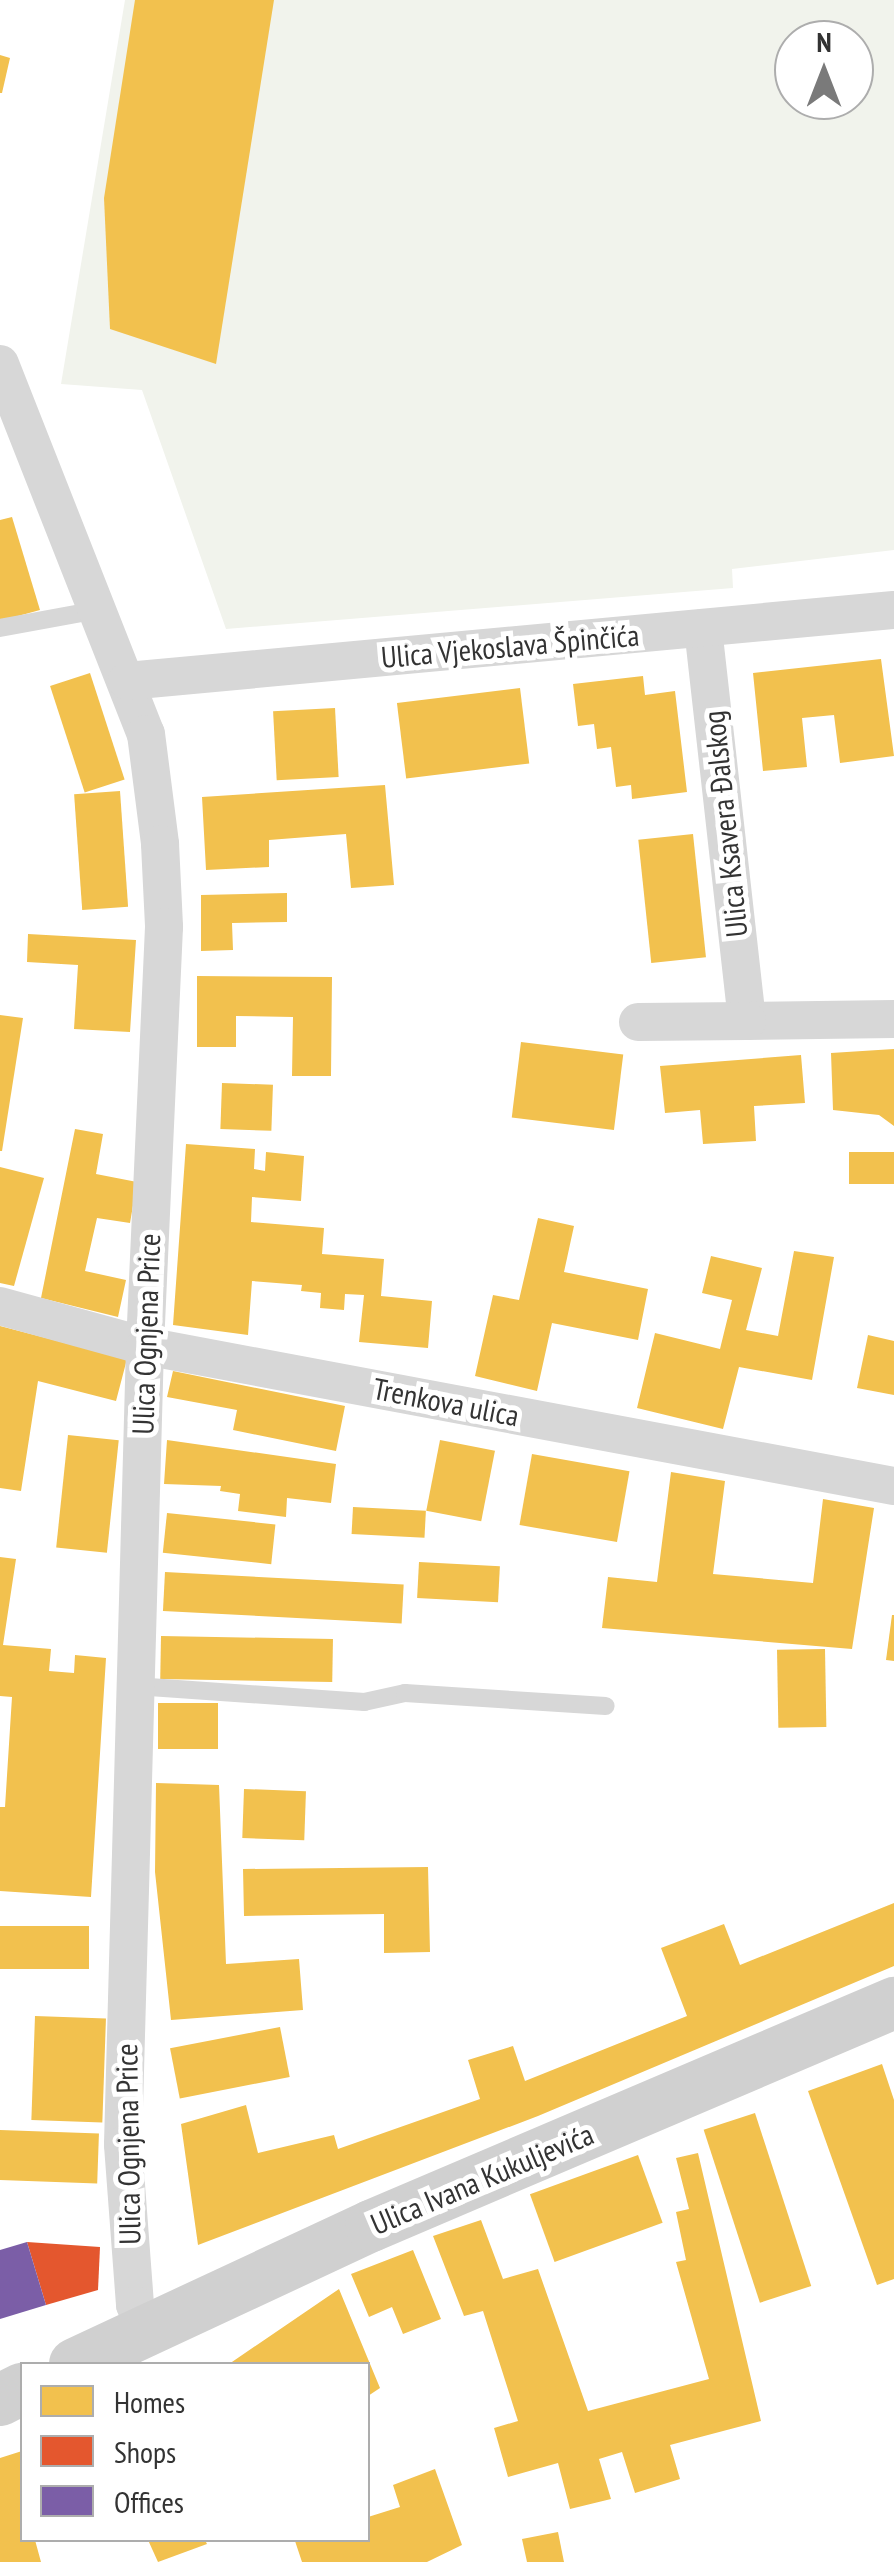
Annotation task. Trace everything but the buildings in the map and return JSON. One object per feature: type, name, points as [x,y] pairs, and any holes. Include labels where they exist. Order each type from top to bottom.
[{"type":"main road","name":"Ulica Ivana Kukuljevića","points":[[80,2362],[371,2226],[894,2004]]},
{"type":"street","name":"Ulica Ognjena Price","points":[[0,364],[127,682],[156,786],[164,927],[145,1346],[122,2146],[135,2305],[146,2332]]},
{"type":"street","name":"Ulica Vjekoslava Špinčića","points":[[127,682],[894,610]]},
{"type":"street","name":"Ulica Ksavera Đalskog","points":[[702,628],[747,1021]]},
{"type":"street","points":[[638,1022],[894,1019]]},
{"type":"street","name":"Trenkova ulica","points":[[0,1306],[145,1346],[894,1486]]},
{"type":"lane","points":[[0,628],[98,610]]},
{"type":"lane","points":[[135,1686],[364,1702],[405,1693],[606,1706]]},
{"type":"shaded area","points":[[125,0],[894,0],[894,550],[732,569],[733,588],[226,629],[142,390],[61,384]]}]
